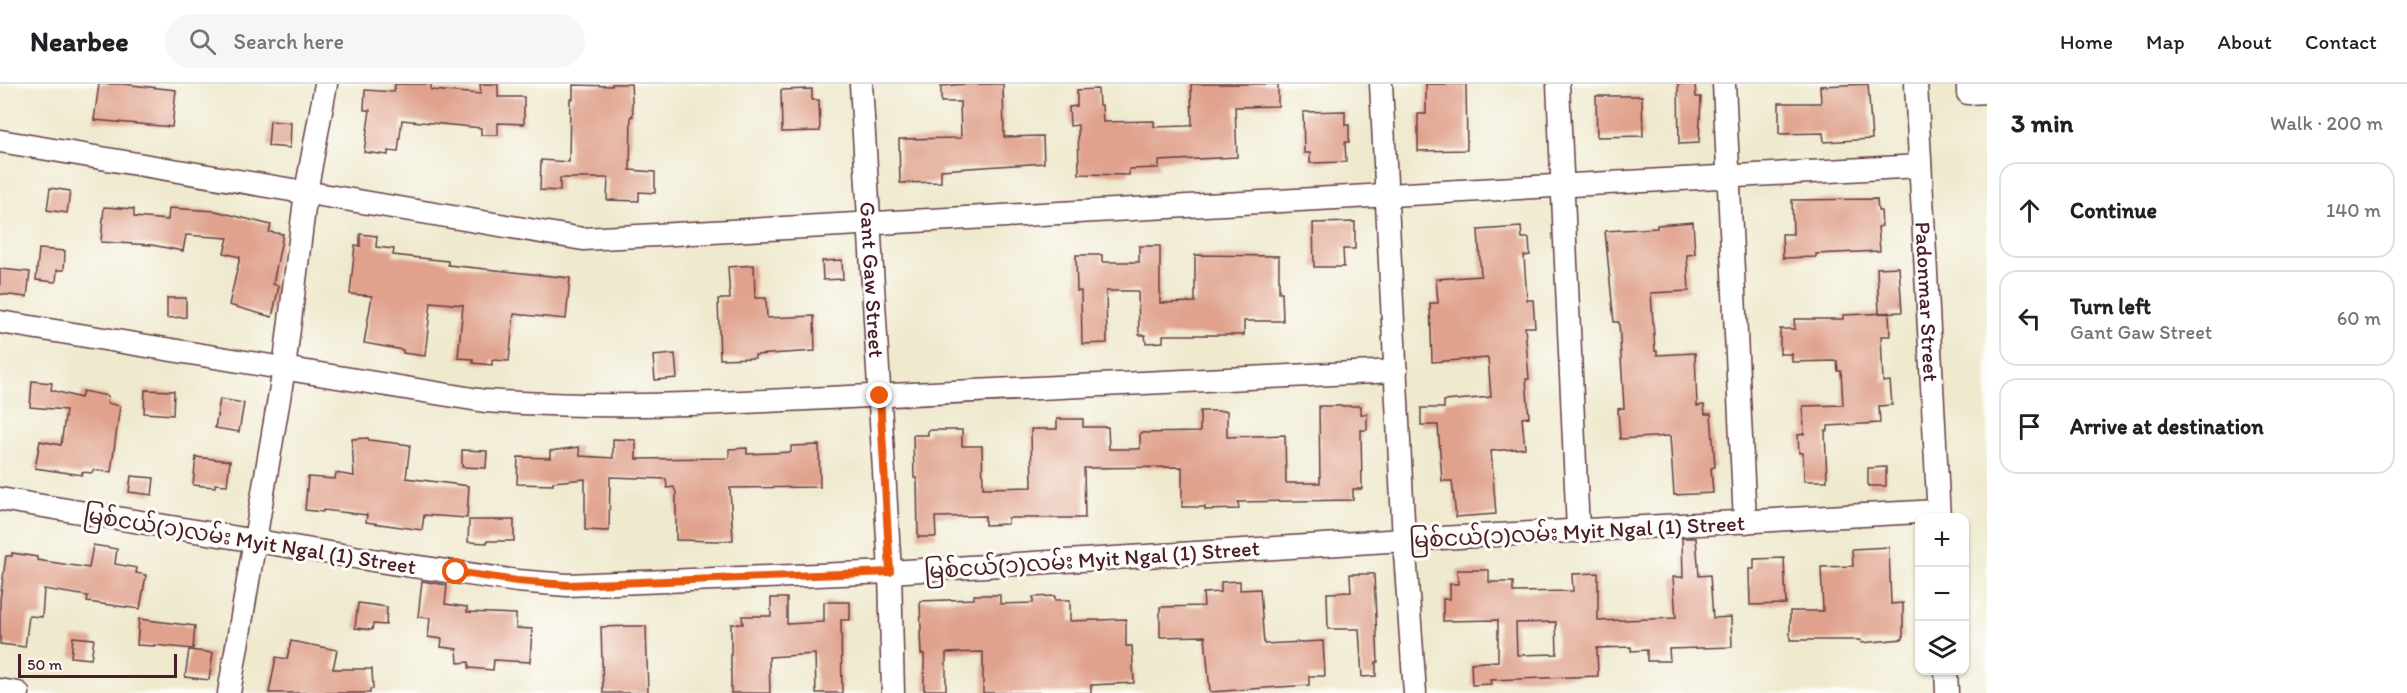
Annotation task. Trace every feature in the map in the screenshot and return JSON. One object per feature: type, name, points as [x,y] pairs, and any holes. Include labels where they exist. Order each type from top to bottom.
[{"type":"street","points":[[229,693],[284,369],[306,192],[326,84]]},
{"type":"street","name":"Gant Gaw Street","points":[[861,84],[890,572],[893,693]]},
{"type":"street","points":[[1381,84],[1404,540],[1415,693]]},
{"type":"street","points":[[1558,84],[1578,531]]},
{"type":"street","points":[[1724,84],[1745,522]]},
{"type":"street","name":"Padonmar Street","points":[[1916,84],[1938,513]]},
{"type":"street","points":[[1968,84],[1968,93],[1987,92]]},
{"type":"street","points":[[0,141],[583,239],[1920,166]]},
{"type":"street","points":[[0,322],[485,401],[560,406],[638,406],[880,396],[1396,371]]},
{"type":"street","name":"မြစ်ငယ်(၁)လမ်း Myit Ngal (1) Street","points":[[0,500],[255,542],[517,581],[567,585],[890,572],[1404,540],[1915,515]]},
{"type":"street","points":[[1946,675],[1947,693]]},
{"type":"street","points":[[0,690],[18,693]]},
{"type":"building","points":[[99,84],[176,90],[172,127],[94,120]]},
{"type":"building","points":[[395,84],[431,84],[431,90],[481,94],[480,84],[498,84],[498,97],[524,97],[524,124],[498,123],[498,135],[481,135],[481,128],[402,120],[398,152],[388,151],[388,155],[364,152],[370,110],[364,110],[365,90],[394,92]]},
{"type":"building","points":[[612,84],[631,84],[633,116],[631,116],[630,170],[655,172],[655,193],[639,192],[639,201],[607,200],[608,178],[560,178],[560,191],[540,190],[541,160],[569,162],[570,99],[573,99],[573,85],[612,86]]},
{"type":"building","points":[[1003,84],[1004,137],[1043,136],[1044,163],[941,170],[941,182],[900,183],[899,139],[961,138],[960,102],[941,102],[941,86]]},
{"type":"building","points":[[1191,84],[1278,84],[1278,106],[1235,107],[1237,157],[1159,161],[1159,168],[1129,169],[1129,175],[1079,174],[1078,125],[1070,126],[1069,107],[1077,106],[1077,90],[1098,89],[1103,122],[1154,121],[1154,127],[1187,126],[1192,125]]},
{"type":"building","points":[[1426,84],[1466,84],[1467,150],[1418,151],[1418,114],[1426,114]]},
{"type":"building","points":[[1678,84],[1695,84],[1696,97],[1701,97],[1699,143],[1679,144]]},
{"type":"building","points":[[1868,84],[1872,139],[1824,142],[1823,133],[1779,134],[1779,103],[1821,103],[1820,86]]},
{"type":"building","points":[[812,89],[812,100],[819,100],[820,131],[782,132],[781,90]]},
{"type":"building","points":[[1596,96],[1642,96],[1643,136],[1597,137]]},
{"type":"building","points":[[1345,111],[1345,125],[1349,125],[1349,142],[1345,142],[1346,162],[1310,163],[1310,153],[1304,153],[1303,112]]},
{"type":"building","points":[[270,121],[291,123],[290,148],[268,146]]},
{"type":"building","points":[[50,188],[70,191],[67,213],[47,210]]},
{"type":"building","points":[[1877,199],[1882,226],[1878,227],[1880,251],[1783,258],[1782,234],[1793,234],[1792,200]]},
{"type":"building","points":[[104,207],[134,209],[134,217],[168,220],[169,208],[216,211],[271,225],[269,232],[283,234],[273,284],[279,286],[272,317],[229,305],[240,257],[224,253],[228,238],[186,235],[183,251],[152,245],[101,242]]},
{"type":"building","points":[[1355,222],[1355,249],[1343,249],[1344,267],[1314,267],[1313,223]]},
{"type":"building","points":[[1693,222],[1695,254],[1687,255],[1689,291],[1651,293],[1655,351],[1657,355],[1695,353],[1697,406],[1704,405],[1705,414],[1711,414],[1715,467],[1711,468],[1713,493],[1674,495],[1670,436],[1620,439],[1618,409],[1624,408],[1619,322],[1614,322],[1605,231],[1657,228],[1657,225]]},
{"type":"building","points":[[1521,227],[1522,238],[1529,238],[1530,255],[1524,256],[1527,300],[1533,300],[1535,327],[1525,327],[1529,417],[1522,418],[1525,448],[1491,451],[1496,514],[1456,517],[1452,481],[1442,481],[1438,425],[1421,425],[1421,408],[1444,408],[1444,401],[1491,397],[1488,358],[1432,362],[1430,303],[1438,303],[1436,279],[1481,276],[1478,230]]},
{"type":"building","points":[[360,234],[377,236],[376,247],[394,249],[393,255],[448,261],[448,265],[570,278],[566,319],[514,314],[509,361],[492,360],[492,365],[473,363],[473,359],[458,358],[463,305],[431,302],[425,356],[364,343],[372,296],[350,294],[355,245],[360,246]]},
{"type":"building","points":[[1139,246],[1160,246],[1160,303],[1195,302],[1195,255],[1279,256],[1279,292],[1282,292],[1283,321],[1244,321],[1244,335],[1163,335],[1163,342],[1146,343],[1145,335],[1139,335],[1138,291],[1106,291],[1107,343],[1082,344],[1081,291],[1077,291],[1076,255],[1102,255],[1102,262],[1139,262]]},
{"type":"building","points":[[39,249],[65,251],[64,270],[57,270],[56,282],[36,280]]},
{"type":"building","points":[[842,260],[843,279],[823,280],[822,261]]},
{"type":"building","points":[[754,265],[755,298],[766,298],[767,318],[814,316],[815,351],[755,355],[755,358],[720,359],[718,299],[730,299],[728,267]]},
{"type":"building","points":[[1899,267],[1902,312],[1879,313],[1877,268]]},
{"type":"building","points":[[0,269],[30,272],[27,297],[0,294]]},
{"type":"building","points":[[167,298],[186,298],[186,317],[167,318]]},
{"type":"building","points":[[1889,313],[1890,336],[1881,336],[1883,382],[1890,381],[1892,405],[1879,406],[1880,423],[1828,426],[1828,431],[1825,431],[1827,481],[1804,481],[1803,453],[1799,453],[1798,435],[1804,434],[1803,406],[1843,405],[1841,371],[1838,371],[1837,361],[1792,362],[1792,354],[1780,354],[1780,329],[1795,329],[1794,319],[1843,319],[1843,315]]},
{"type":"building","points":[[675,354],[677,378],[655,380],[653,356]]},
{"type":"building","points":[[32,381],[52,383],[51,390],[81,398],[83,391],[108,396],[107,403],[120,406],[111,472],[93,470],[92,473],[82,472],[82,475],[35,468],[40,441],[61,445],[66,410],[30,407]]},
{"type":"building","points":[[145,390],[174,391],[173,415],[144,413]]},
{"type":"building","points":[[220,399],[244,403],[239,432],[215,428]]},
{"type":"building","points":[[1319,406],[1361,406],[1361,414],[1367,414],[1367,430],[1361,430],[1362,489],[1353,489],[1353,500],[1238,502],[1239,509],[1205,510],[1205,507],[1182,507],[1182,467],[1084,468],[1085,518],[1008,518],[1008,524],[985,525],[985,516],[935,517],[936,537],[918,537],[917,478],[914,478],[913,435],[928,435],[928,430],[962,430],[962,446],[982,446],[983,488],[1032,487],[1031,429],[1057,429],[1057,419],[1083,419],[1083,427],[1108,427],[1109,449],[1140,449],[1140,433],[1200,432],[1200,411],[1227,411],[1227,437],[1285,435],[1286,483],[1320,483]]},
{"type":"building","points":[[368,438],[369,440],[410,445],[406,478],[469,486],[467,518],[424,515],[422,530],[366,522],[367,515],[305,510],[308,477],[335,479],[336,473],[354,476],[352,439]]},
{"type":"building","points":[[613,439],[636,440],[636,459],[729,458],[729,449],[747,448],[747,454],[791,452],[791,446],[819,445],[820,487],[730,488],[733,540],[717,541],[676,540],[676,493],[674,487],[667,488],[666,479],[610,477],[609,531],[585,530],[585,479],[553,482],[553,485],[517,484],[518,457],[550,458],[550,451],[579,447],[580,456],[613,458]]},
{"type":"building","points":[[462,450],[487,451],[486,468],[462,467]]},
{"type":"building","points":[[196,457],[230,461],[227,485],[215,484],[215,487],[193,485]]},
{"type":"building","points":[[1886,467],[1886,486],[1868,486],[1868,468]]},
{"type":"building","points":[[131,476],[154,478],[152,495],[129,492]]},
{"type":"building","points":[[469,520],[514,520],[514,541],[468,542]]},
{"type":"building","points":[[1682,538],[1696,538],[1699,576],[1710,575],[1713,618],[1731,617],[1732,647],[1669,649],[1670,661],[1647,661],[1647,650],[1631,651],[1631,647],[1597,648],[1598,676],[1490,680],[1491,684],[1472,685],[1471,663],[1498,661],[1498,620],[1443,621],[1443,599],[1450,599],[1450,584],[1458,584],[1457,570],[1489,570],[1489,582],[1513,582],[1513,592],[1573,591],[1572,574],[1598,573],[1598,621],[1676,618],[1673,577],[1683,577]],"holes":[[[1556,622],[1557,654],[1517,655],[1516,623]]]},
{"type":"building","points":[[93,545],[117,549],[115,564],[137,568],[136,573],[146,575],[140,609],[87,602],[88,596],[44,589],[42,617],[29,616],[25,647],[0,644],[0,600],[6,556],[12,556],[12,553],[37,557],[37,560],[89,568]]},
{"type":"building","points":[[1889,547],[1891,604],[1903,603],[1903,639],[1861,643],[1860,640],[1790,640],[1790,611],[1823,611],[1821,567],[1853,566],[1852,549]]},
{"type":"building","points":[[1784,558],[1786,604],[1750,605],[1749,569],[1754,569],[1754,559]]},
{"type":"building","points":[[1350,574],[1374,574],[1378,662],[1376,662],[1376,676],[1362,677],[1359,629],[1328,629],[1327,593],[1351,592]]},
{"type":"building","points":[[422,581],[447,585],[445,604],[467,607],[467,612],[516,614],[516,628],[532,629],[530,662],[494,660],[493,670],[469,668],[469,662],[458,663],[457,649],[441,647],[442,639],[428,637],[430,618],[418,617]]},
{"type":"building","points":[[1240,581],[1240,590],[1260,589],[1264,644],[1323,641],[1325,676],[1309,676],[1309,685],[1210,692],[1205,636],[1160,637],[1160,607],[1204,606],[1203,593],[1221,592],[1221,582]]},
{"type":"building","points":[[974,595],[1000,595],[1000,604],[1033,603],[1033,597],[1055,596],[1055,600],[1070,600],[1070,621],[1126,619],[1126,646],[1132,646],[1134,683],[1091,685],[1091,693],[983,693],[983,652],[946,653],[946,690],[924,690],[920,601],[974,599]]},
{"type":"building","points":[[771,598],[787,598],[787,624],[824,622],[824,602],[850,602],[850,620],[841,620],[842,693],[816,693],[815,654],[769,657],[770,693],[731,693],[731,624],[743,624],[742,616],[771,616]]},
{"type":"building","points":[[358,603],[387,607],[386,625],[373,624],[372,630],[355,628]]},
{"type":"building","points":[[139,619],[195,626],[193,649],[137,645]]},
{"type":"building","points":[[646,626],[648,693],[603,693],[601,627]]},
{"type":"building","points":[[73,637],[94,639],[91,659],[71,657]]},
{"type":"building","points":[[291,641],[337,650],[333,669],[372,669],[373,689],[370,689],[370,693],[269,693],[276,657],[287,659]]},
{"type":"building","points":[[189,650],[213,653],[209,680],[185,677]]},
{"type":"route","points":[[456,572],[517,581],[567,585],[890,572],[880,396]]}]
